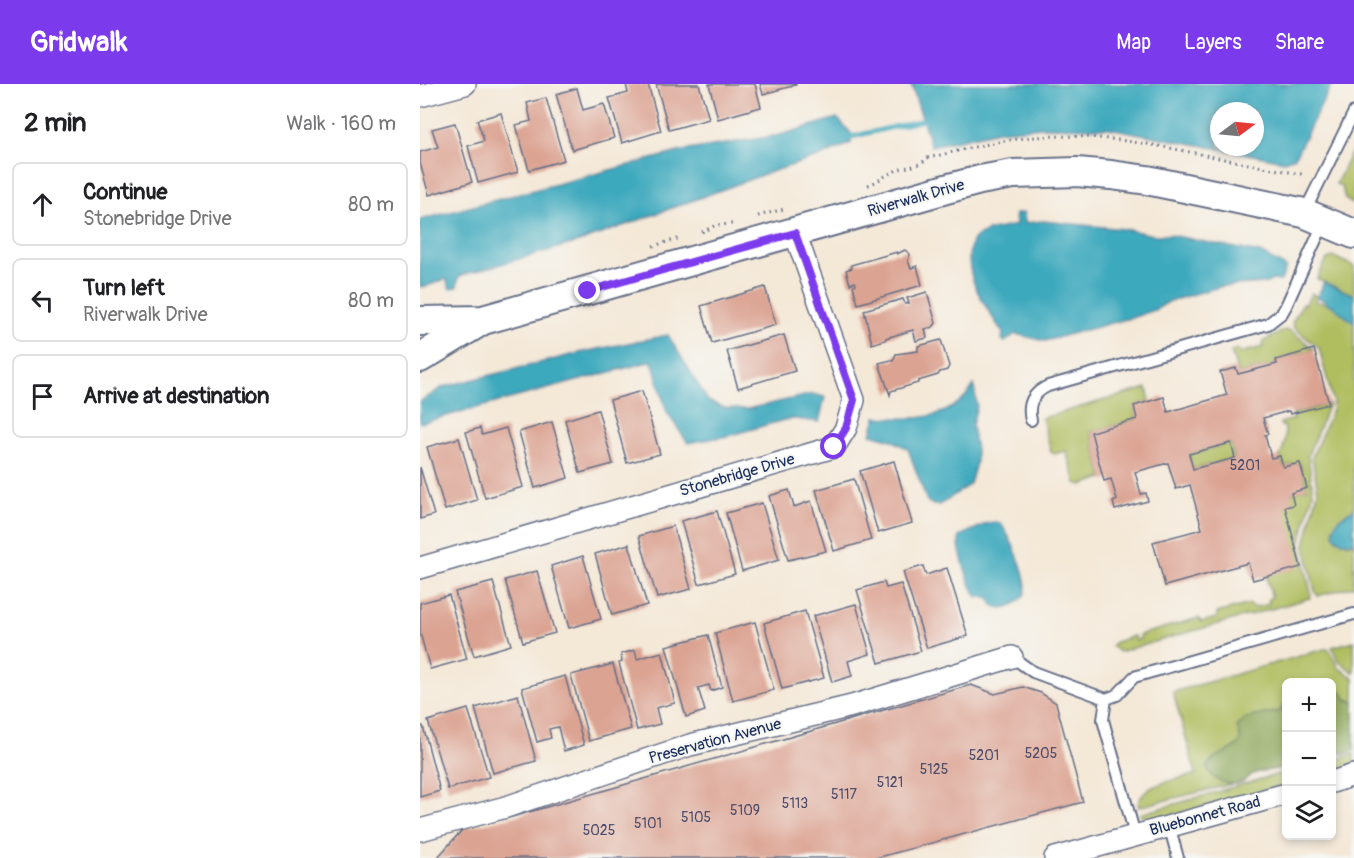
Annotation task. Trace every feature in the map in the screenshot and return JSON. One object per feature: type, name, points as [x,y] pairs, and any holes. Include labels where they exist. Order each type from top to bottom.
[{"type":"street","points":[[420,96],[465,84]]},
{"type":"street","name":"Riverwalk Drive","points":[[420,321],[483,320],[980,180],[1013,174],[1077,172],[1147,180],[1314,217],[1354,234]]},
{"type":"street","name":"Stonebridge Drive","points":[[420,568],[834,447],[846,428],[854,400],[795,233]]},
{"type":"street","name":"Riverwalk Drive","points":[[420,358],[483,320]]},
{"type":"street","name":"Preservation Avenue","points":[[420,830],[506,807],[690,746],[852,706],[1012,657]]},
{"type":"street","points":[[1336,781],[1354,775]]},
{"type":"street","name":"Bluebonnet Road","points":[[1055,858],[1282,795]]},
{"type":"lane","points":[[1031,420],[1029,412],[1033,397],[1048,386],[1259,328],[1275,319],[1286,306],[1314,217],[1354,112]]},
{"type":"lane","points":[[1012,657],[1033,672],[1106,699],[1117,695],[1134,677],[1354,614]]},
{"type":"lane","points":[[1106,699],[1103,720],[1135,835]]},
{"type":"lane","points":[[1169,825],[1178,858]]},
{"type":"green space","points":[[1354,147],[1354,205],[1345,199],[1342,187],[1336,184]]},
{"type":"green space","points":[[1334,257],[1354,266],[1354,295],[1317,279],[1327,259]]},
{"type":"green space","points":[[1311,293],[1316,296],[1315,302],[1329,303],[1354,323],[1354,509],[1339,518],[1333,530],[1337,539],[1348,544],[1354,542],[1354,586],[1318,596],[1315,592],[1305,545],[1318,491],[1312,457],[1332,410],[1333,402],[1319,348],[1294,328],[1292,323]]},
{"type":"green space","points":[[1285,330],[1291,331],[1314,349],[1276,360],[1277,364],[1238,374],[1231,351],[1238,349],[1239,353],[1263,347],[1262,342]]},
{"type":"green space","points":[[1147,388],[1150,401],[1134,406],[1137,419],[1091,432],[1103,478],[1082,485],[1076,483],[1066,451],[1054,454],[1051,452],[1042,418]]},
{"type":"green space","points":[[1329,404],[1308,455],[1313,493],[1300,544],[1311,593],[1310,598],[1119,652],[1111,646],[1115,642],[1134,636],[1136,641],[1140,639],[1139,635],[1199,618],[1201,622],[1217,618],[1217,613],[1249,604],[1253,608],[1269,604],[1268,599],[1272,597],[1266,576],[1285,507],[1291,493],[1307,488],[1300,463],[1283,467],[1280,456],[1285,434],[1284,426],[1280,423],[1294,419],[1293,414]]},
{"type":"green space","points":[[1231,443],[1235,458],[1193,469],[1189,454]]},
{"type":"green space","points":[[1354,641],[1354,673],[1338,660],[1332,647]]},
{"type":"green space","points":[[1328,648],[1339,668],[1354,678],[1354,702],[1336,694],[1336,678],[1282,678],[1282,708],[1280,711],[1246,718],[1239,735],[1241,740],[1238,745],[1214,758],[1207,767],[1226,783],[1232,784],[1138,807],[1140,799],[1152,788],[1196,774],[1173,692]]},
{"type":"green space","points":[[1341,691],[1347,700],[1354,702],[1354,751],[1344,754],[1336,752],[1336,692]]},
{"type":"green space","points":[[1282,708],[1282,768],[1250,775],[1237,784],[1221,782],[1212,776],[1207,767],[1214,758],[1238,745],[1241,740],[1237,727],[1246,718],[1280,711]]},
{"type":"green space","points":[[1354,754],[1354,766],[1336,771],[1336,759]]},
{"type":"green space","points":[[1282,773],[1282,785],[1159,819],[1146,818],[1140,814]]},
{"type":"water","points":[[911,84],[1332,84],[1295,157],[1284,161],[1257,156],[1264,156],[1264,102],[1210,102],[1210,147],[1109,128],[1042,127],[998,131],[931,146]]},
{"type":"water","points":[[837,118],[851,133],[851,143],[824,155],[765,174],[579,242],[459,276],[457,287],[450,289],[446,279],[420,287],[420,220],[682,151],[780,135]]},
{"type":"water","points":[[1024,213],[1025,223],[1043,221],[1124,229],[1154,235],[1171,235],[1260,253],[1286,267],[1281,281],[1223,286],[1170,301],[1155,310],[1134,317],[1045,341],[1015,334],[1005,342],[1002,340],[1003,333],[976,289],[969,264],[970,252],[973,239],[987,231],[1016,225],[1015,214]]},
{"type":"water","points":[[1324,282],[1354,295],[1354,323],[1325,303],[1326,301],[1317,297]]},
{"type":"water","points":[[668,335],[708,401],[725,408],[747,409],[813,394],[825,397],[819,422],[784,420],[728,436],[688,443],[667,413],[652,361],[420,423],[420,402],[443,387],[583,352]]},
{"type":"water","points":[[974,385],[977,406],[972,425],[976,463],[970,484],[940,505],[933,505],[927,501],[908,449],[892,440],[871,434],[876,417],[931,416],[955,406]]},
{"type":"water","points":[[1354,509],[1354,542],[1342,542],[1334,535],[1335,526],[1342,516]]},
{"type":"water","points":[[994,522],[1000,523],[1009,537],[1021,564],[1026,589],[1018,602],[1002,608],[993,605],[988,597],[977,597],[965,568],[959,543],[959,537],[962,535]]},
{"type":"building","points":[[626,84],[648,84],[661,131],[622,143],[609,98],[628,93]]},
{"type":"building","points":[[656,84],[699,84],[709,119],[669,130]]},
{"type":"building","points":[[709,84],[755,84],[761,107],[718,119]]},
{"type":"building","points":[[760,84],[796,84],[796,85],[763,94]]},
{"type":"building","points":[[577,88],[583,110],[604,104],[614,138],[572,150],[556,94]]},
{"type":"building","points":[[546,98],[564,160],[529,170],[516,125],[531,121],[527,103]]},
{"type":"building","points":[[501,113],[518,172],[478,183],[468,146],[484,141],[477,120]]},
{"type":"building","points":[[455,123],[472,182],[429,195],[420,163],[420,152],[438,147],[432,129]]},
{"type":"building","points":[[905,250],[910,254],[908,261],[911,268],[917,266],[922,285],[858,304],[853,286],[856,284],[855,282],[850,284],[846,270],[852,268],[851,265]]},
{"type":"building","points":[[765,287],[776,325],[712,343],[701,306]]},
{"type":"building","points":[[927,292],[936,323],[933,327],[925,329],[927,338],[916,341],[913,330],[872,344],[864,310],[903,299],[905,304],[909,303],[907,298]]},
{"type":"building","points":[[784,335],[795,371],[738,388],[727,351]]},
{"type":"building","points":[[941,340],[949,366],[947,370],[918,381],[918,383],[891,391],[890,395],[879,363],[893,361],[896,354],[918,351],[918,346]]},
{"type":"building","points":[[1314,349],[1329,404],[1263,418],[1271,458],[1280,456],[1283,467],[1300,463],[1307,488],[1291,493],[1294,505],[1285,507],[1301,567],[1253,580],[1248,563],[1165,586],[1153,542],[1202,529],[1190,485],[1176,489],[1168,463],[1135,472],[1141,494],[1146,493],[1148,501],[1115,510],[1113,502],[1117,500],[1111,479],[1104,481],[1091,432],[1137,419],[1134,406],[1164,397],[1168,412],[1227,395],[1220,372],[1236,368],[1238,374],[1277,364],[1276,360]],"holes":[[[1231,443],[1235,458],[1193,469],[1189,454]]]},
{"type":"building","points":[[642,391],[660,454],[627,463],[610,400]]},
{"type":"building","points":[[598,410],[613,464],[580,473],[565,420]]},
{"type":"building","points":[[552,422],[568,478],[535,488],[519,432]]},
{"type":"building","points":[[480,428],[482,435],[506,428],[523,487],[485,498],[466,432]]},
{"type":"building","points":[[459,438],[477,500],[445,510],[427,447]]},
{"type":"building","points":[[894,461],[912,523],[878,533],[860,471]]},
{"type":"building","points":[[420,467],[434,515],[420,519]]},
{"type":"building","points":[[854,479],[871,540],[834,551],[816,490]]},
{"type":"building","points":[[789,490],[794,507],[811,501],[826,551],[788,560],[769,496]]},
{"type":"building","points":[[762,503],[779,560],[742,571],[726,513]]},
{"type":"building","points":[[717,511],[735,574],[699,584],[681,521]]},
{"type":"building","points":[[673,526],[691,589],[657,598],[639,536]]},
{"type":"building","points":[[629,544],[647,605],[612,615],[595,554]]},
{"type":"building","points":[[583,556],[601,619],[569,628],[551,566]]},
{"type":"building","points":[[923,566],[926,575],[947,568],[968,636],[927,648],[903,572]]},
{"type":"building","points":[[537,571],[555,633],[523,642],[505,580]]},
{"type":"building","points":[[493,582],[511,645],[474,656],[455,592]]},
{"type":"building","points":[[884,582],[886,588],[901,584],[921,651],[879,663],[857,590]]},
{"type":"building","points":[[449,595],[467,659],[430,669],[420,633],[420,603]]},
{"type":"building","points":[[856,604],[870,654],[848,661],[852,676],[832,682],[813,616]]},
{"type":"building","points":[[805,611],[824,678],[782,689],[764,623]]},
{"type":"building","points":[[755,622],[774,690],[733,701],[715,633]]},
{"type":"building","points":[[708,635],[722,687],[711,691],[709,685],[698,688],[705,711],[686,717],[666,646]]},
{"type":"building","points":[[635,650],[637,659],[662,652],[675,703],[656,708],[660,724],[637,730],[619,663],[622,662],[621,654]]},
{"type":"building","points":[[613,664],[631,729],[589,741],[571,675]]},
{"type":"building","points":[[565,676],[584,745],[564,751],[558,727],[549,729],[551,738],[537,742],[522,688]]},
{"type":"building","points":[[971,685],[995,694],[1023,687],[1041,693],[1056,703],[1083,802],[876,858],[437,858],[464,828],[512,817]]},
{"type":"building","points":[[518,695],[536,761],[493,773],[475,708]]},
{"type":"building","points":[[468,709],[489,777],[448,789],[428,721]]},
{"type":"building","points":[[423,726],[440,791],[420,797],[420,727]]},
{"type":"waterway","points":[[851,137],[923,120]]},
{"type":"route","points":[[588,291],[795,233],[854,400],[846,428],[834,447]]}]
